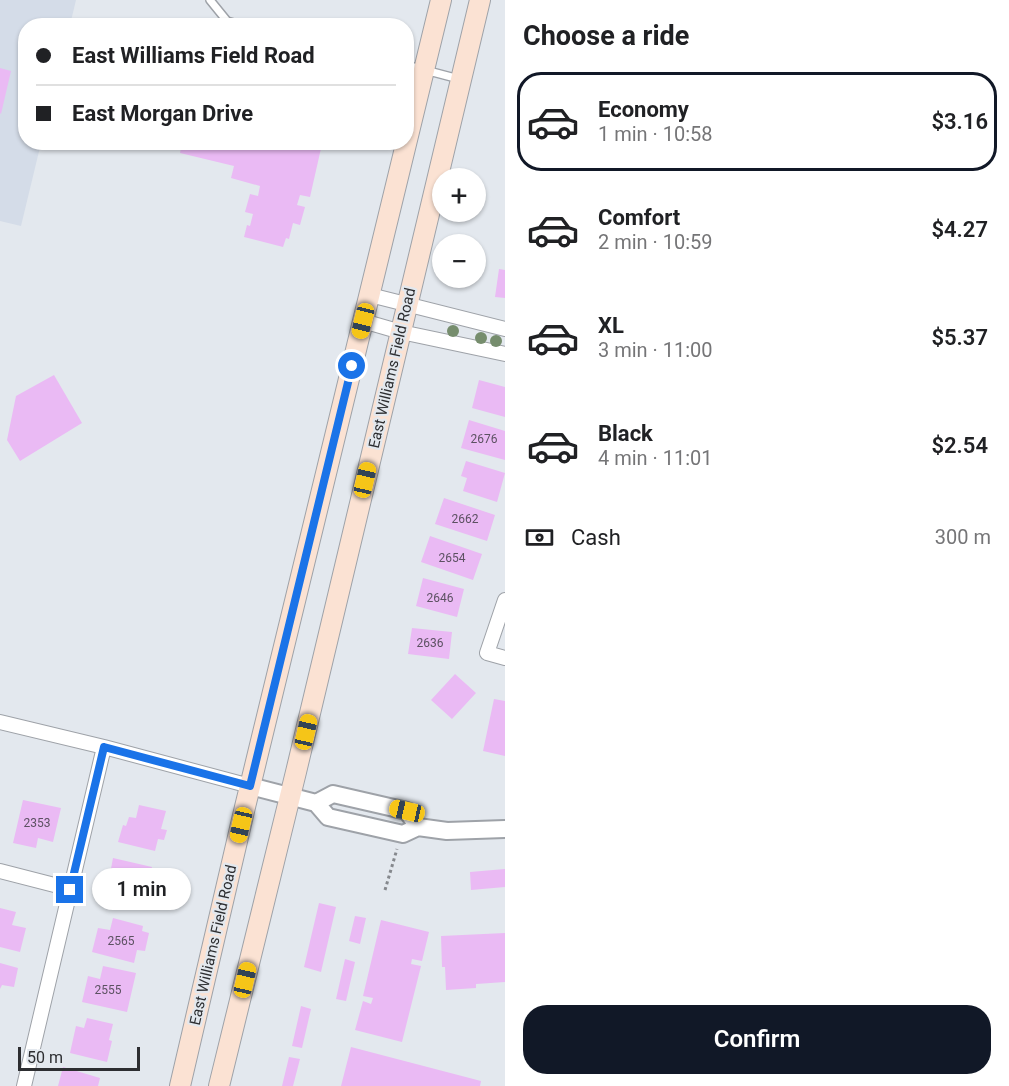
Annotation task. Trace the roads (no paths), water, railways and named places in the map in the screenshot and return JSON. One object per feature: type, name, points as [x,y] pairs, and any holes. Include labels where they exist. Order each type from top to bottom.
[{"type":"main road","name":"East Williams Field Road","points":[[415,68],[441,0]]},
{"type":"main road","name":"East Williams Field Road","points":[[219,1086],[480,0]]},
{"type":"main road","name":"East Williams Field Road","points":[[180,1086],[363,321],[398,150]]},
{"type":"street","points":[[369,295],[505,329]]},
{"type":"street","points":[[363,321],[401,332],[505,354]]},
{"type":"street","points":[[505,600],[487,653],[505,658]]},
{"type":"street","points":[[0,722],[316,803],[328,817],[403,834],[418,827],[447,831],[505,829]]},
{"type":"street","points":[[24,1086],[104,747]]},
{"type":"street","points":[[316,803],[333,794],[396,808],[407,811],[418,827]]},
{"type":"street","points":[[0,871],[70,890]]},
{"type":"lane","points":[[210,0],[225,18]]},
{"type":"lane","points":[[415,68],[461,80]]}]
